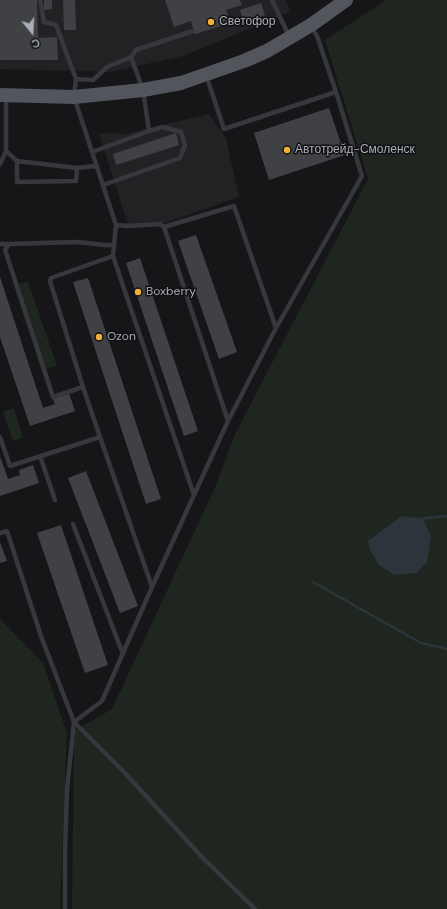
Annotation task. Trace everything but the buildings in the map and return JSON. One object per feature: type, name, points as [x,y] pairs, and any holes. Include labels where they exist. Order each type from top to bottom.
[{"type":"main road","points":[[3,95],[74,97],[143,90],[181,83],[244,62],[290,38],[346,0]]},
{"type":"lane","points":[[40,0],[44,22],[56,25],[76,79],[74,97],[116,225],[113,256],[194,495]]},
{"type":"lane","points":[[272,0],[290,38]]},
{"type":"lane","points":[[65,909],[67,789],[74,722],[102,701],[228,420],[276,328],[362,176],[336,92],[317,36],[311,25]]},
{"type":"lane","points":[[76,79],[93,80],[108,67],[131,57],[136,50],[193,31]]},
{"type":"lane","points":[[131,57],[143,90],[149,131]]},
{"type":"lane","points":[[206,75],[224,129],[336,92]]},
{"type":"lane","points":[[0,164],[6,151],[3,95]]},
{"type":"lane","points":[[92,152],[162,127],[182,132],[185,145],[180,158],[103,185]]},
{"type":"lane","points":[[6,151],[17,161],[77,168],[96,166]]},
{"type":"lane","points":[[17,161],[17,182],[76,181],[77,168]]},
{"type":"lane","points":[[164,227],[234,206],[276,328]]},
{"type":"lane","points":[[116,225],[130,226],[160,224],[164,227],[228,420]]},
{"type":"lane","points":[[0,244],[78,242],[104,246],[114,245]]},
{"type":"lane","points":[[8,244],[5,250],[53,397],[83,387]]},
{"type":"lane","points":[[113,256],[51,278],[50,281],[83,387],[152,587]]},
{"type":"lane","points":[[0,437],[10,466],[100,437]]},
{"type":"lane","points":[[40,456],[55,500]]},
{"type":"lane","points":[[73,524],[123,654]]},
{"type":"lane","points":[[0,533],[7,531],[41,636],[74,722],[124,772],[202,857],[255,909]]},
{"type":"shaded area","points":[[0,0],[286,0],[290,12],[183,56],[110,72],[0,69]]},
{"type":"shaded area","points":[[386,0],[447,0],[447,909],[72,909],[74,731],[112,709],[216,485],[235,434],[368,179],[325,40]]},
{"type":"shaded area","points":[[209,114],[226,138],[239,197],[162,224],[128,225],[99,133],[125,134]]},
{"type":"shaded area","points":[[28,281],[57,366],[46,369],[18,284]]},
{"type":"shaded area","points":[[14,408],[23,438],[13,441],[3,412]]},
{"type":"shaded area","points":[[402,516],[423,519],[431,536],[427,562],[417,573],[395,575],[379,565],[370,550],[368,541]]},
{"type":"shaded area","points":[[0,619],[43,663],[67,733],[60,909],[0,909]]},
{"type":"waterway","points":[[419,519],[447,516]]},
{"type":"waterway","points":[[313,582],[421,643],[447,649]]},
{"type":"place","name":"Светофор","points":[[211,22]]},
{"type":"place","name":"Автотрейд-Смоленск","points":[[287,150]]},
{"type":"place","name":"Boxberry","points":[[138,292]]},
{"type":"place","name":"Ozon","points":[[99,337]]}]
